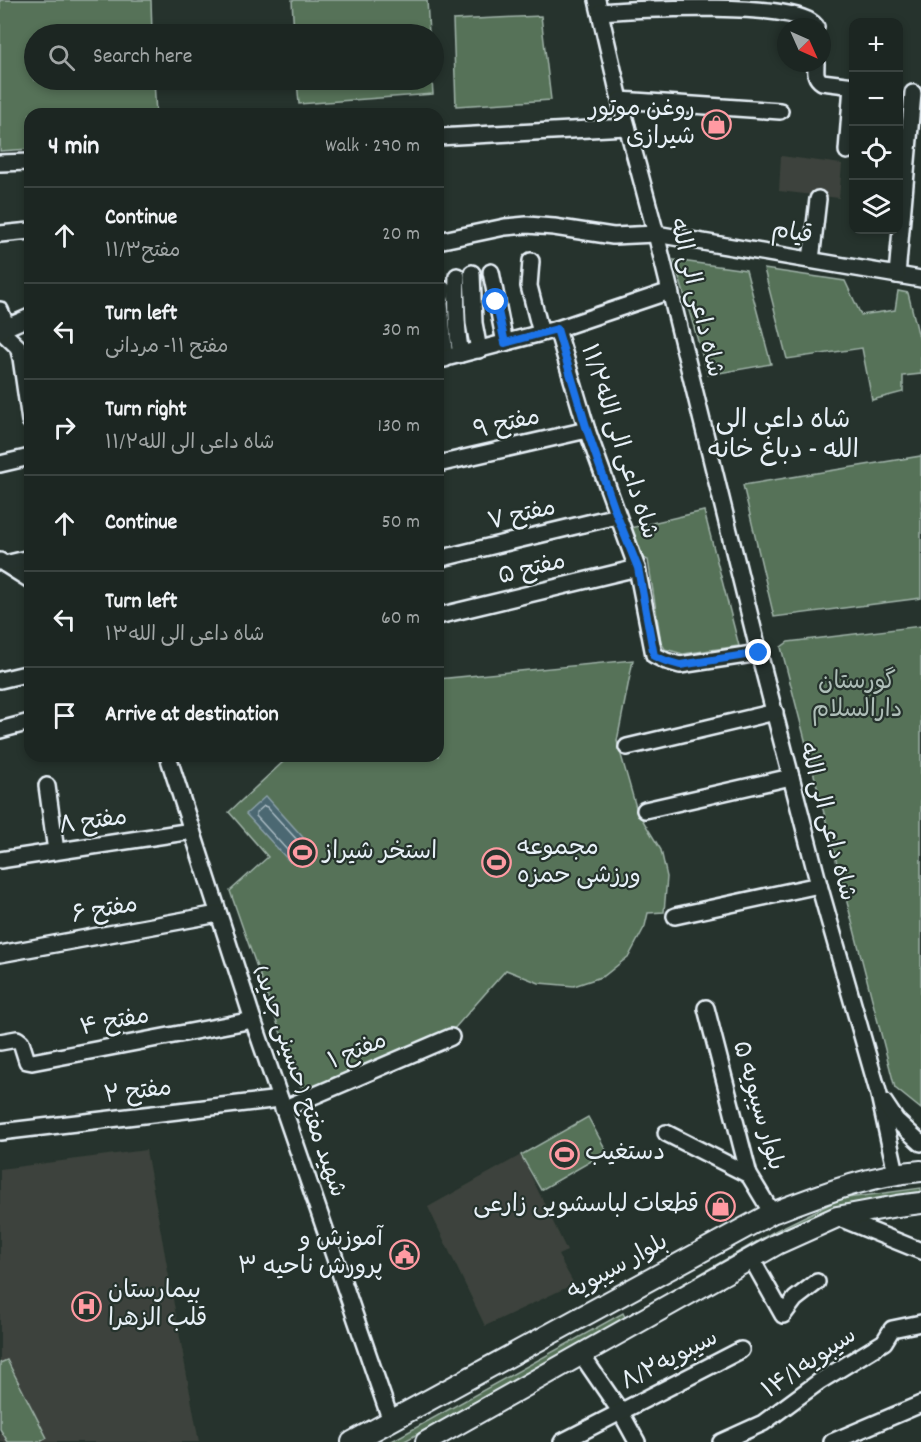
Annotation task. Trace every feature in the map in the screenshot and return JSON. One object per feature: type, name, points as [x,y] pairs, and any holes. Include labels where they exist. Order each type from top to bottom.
[{"type":"main road","name":"بلوار سیبویه","points":[[352,1442],[772,1213],[837,1189],[896,1173],[921,1171]]},
{"type":"main road","points":[[426,1442],[670,1302],[777,1244],[837,1217],[921,1203]]},
{"type":"main road","points":[[662,1274],[654,1284],[656,1294],[661,1299],[670,1302]]},
{"type":"main road","points":[[619,1297],[633,1303],[637,1314],[632,1324]]},
{"type":"street","points":[[599,6],[756,6],[780,8],[806,15],[809,18]]},
{"type":"street","name":"شاه داعی الی الله","points":[[599,6],[620,100],[656,234],[759,653],[819,885],[879,1095]]},
{"type":"street","points":[[816,72],[818,79],[822,82],[849,85]]},
{"type":"street","points":[[897,275],[911,92]]},
{"type":"street","points":[[620,100],[780,111]]},
{"type":"street","points":[[847,151],[849,126]]},
{"type":"street","points":[[444,137],[627,127]]},
{"type":"street","points":[[0,163],[24,162]]},
{"type":"street","points":[[811,260],[818,199]]},
{"type":"street","name":"قیام","points":[[444,240],[505,227],[527,225],[613,236],[656,234],[921,279]]},
{"type":"street","points":[[0,234],[24,232]]},
{"type":"street","points":[[531,261],[530,286],[541,333]]},
{"type":"street","points":[[491,272],[505,343]]},
{"type":"street","points":[[462,354],[458,338],[456,302],[464,275],[479,350]]},
{"type":"street","points":[[444,359],[557,329],[670,291]]},
{"type":"street","points":[[0,310],[2,329],[18,347],[24,379]]},
{"type":"street","points":[[2,329],[24,320]]},
{"type":"street","name":"۱۱/۲شاه داعی الی الله","points":[[557,329],[587,430],[638,568],[654,656],[680,665],[759,653]]},
{"type":"street","name":"مفتح ۹","points":[[444,463],[587,430]]},
{"type":"street","points":[[0,464],[24,458]]},
{"type":"street","name":"مفتح ۷","points":[[444,558],[617,516]]},
{"type":"street","points":[[2,562],[24,559]]},
{"type":"street","points":[[2,562],[24,576]]},
{"type":"street","name":"مفتح ۵","points":[[444,615],[638,568]]},
{"type":"street","points":[[0,680],[24,674]]},
{"type":"street","points":[[627,747],[775,712]]},
{"type":"street","points":[[0,730],[24,724]]},
{"type":"street","name":"شهید مفتح (حسینی جدید)","points":[[173,762],[192,831],[253,1020],[391,1421]]},
{"type":"street","points":[[645,810],[791,777]]},
{"type":"street","points":[[47,786],[56,851]]},
{"type":"street","name":"مفتح ۸","points":[[0,860],[192,831]]},
{"type":"street","points":[[675,916],[819,885]]},
{"type":"street","name":"مفتح ۶","points":[[0,954],[219,914]]},
{"type":"street","name":"بلوار سیبویه ۵","points":[[706,1008],[749,1175],[772,1213]]},
{"type":"street","name":"مفتح ۴","points":[[0,1042],[17,1039],[21,1042],[27,1061],[32,1062],[253,1020]]},
{"type":"street","name":"مفتح ۱","points":[[282,1104],[451,1037]]},
{"type":"street","points":[[879,1095],[896,1120],[921,1143]]},
{"type":"street","points":[[879,1095],[896,1173]]},
{"type":"street","name":"مفتح ۲","points":[[0,1132],[282,1104]]},
{"type":"street","points":[[666,1133],[749,1175]]},
{"type":"street","points":[[837,1217],[921,1251]]},
{"type":"street","points":[[751,1258],[783,1316],[795,1299],[817,1282]]},
{"type":"street","name":"سیبویه۱۴/۱","points":[[721,1442],[763,1423],[820,1381],[884,1342],[892,1329],[921,1323]]},
{"type":"street","name":"سیبویه۸/۲","points":[[562,1442],[741,1350]]},
{"type":"street","points":[[580,1354],[620,1411],[637,1442]]},
{"type":"street","points":[[832,1442],[921,1404]]},
{"type":"shaded area","points":[[781,156],[842,164],[839,198],[779,191]]},
{"type":"shaded area","name":"بیمارستان قلب الزهرا","points":[[146,1150],[199,1442],[0,1442],[0,1169]]},
{"type":"shaded area","points":[[521,1155],[567,1251],[558,1255],[574,1284],[485,1326],[428,1207]]},
{"type":"green space","points":[[0,0],[151,0],[152,24],[24,24],[24,90],[155,90],[156,108],[24,108],[24,149],[0,151]]},
{"type":"green space","points":[[292,0],[427,0],[428,24],[293,24]]},
{"type":"green space","points":[[541,16],[551,100],[456,106],[453,20]]},
{"type":"green space","points":[[298,90],[433,90],[433,94],[299,104]]},
{"type":"green space","points":[[674,260],[746,270],[771,364],[708,375]]},
{"type":"green space","points":[[764,269],[845,281],[861,315],[895,310],[898,291],[908,293],[921,345],[921,374],[903,376],[903,392],[872,400],[862,348],[787,359]]},
{"type":"green space","name":"گورستان دارالسلام","points":[[921,456],[921,598],[774,617],[743,485]]},
{"type":"green space","points":[[704,511],[739,646],[683,654],[665,649],[661,642],[648,560],[639,556],[630,528]]},
{"type":"green space","name":"گورستان دارالسلام","points":[[921,626],[921,1109],[895,1088],[781,647],[788,642]]},
{"type":"green space","name":"مجموعه ورزشی حمزه","points":[[633,660],[617,741],[637,811],[661,850],[667,877],[664,912],[648,913],[645,926],[629,956],[604,976],[574,986],[539,983],[506,970],[453,1030],[316,1092],[300,1086],[230,891],[268,857],[229,812],[283,762],[444,762],[444,678]]},
{"type":"green space","name":"دستغیب","points":[[588,1117],[607,1152],[541,1190],[521,1155]]},
{"type":"green space","points":[[921,1188],[921,1195],[840,1206],[669,1298],[667,1293],[775,1231],[840,1199]]},
{"type":"green space","points":[[623,1313],[626,1319],[403,1442],[390,1442]]},
{"type":"green space","points":[[7,1360],[47,1438],[40,1442],[8,1442],[0,1429],[0,1363]]},
{"type":"water","points":[[266,796],[309,844],[290,862],[246,814]]},
{"type":"place","name":"روغن موتور شیرازی","points":[[716,124]]},
{"type":"place","name":"استخر شیراز","points":[[302,853]]},
{"type":"place","name":"مجموعه ورزشی حمزه","points":[[496,863]]},
{"type":"place","name":"دستغیب","points":[[564,1154]]},
{"type":"place","name":"قطعات لباسشویی زارعی","points":[[720,1206]]},
{"type":"place","name":"آموزش و پرورش ناحیه ۳","points":[[404,1254]]},
{"type":"place","name":"بیمارستان قلب الزهرا","points":[[87,1306]]},
{"type":"district","name":"شاه داعی الی الله - دباغ خانه","points":[[783,436]]},
{"type":"route","points":[[496,302],[505,343],[557,329],[587,430],[638,568],[654,656],[680,665],[759,653]]}]
